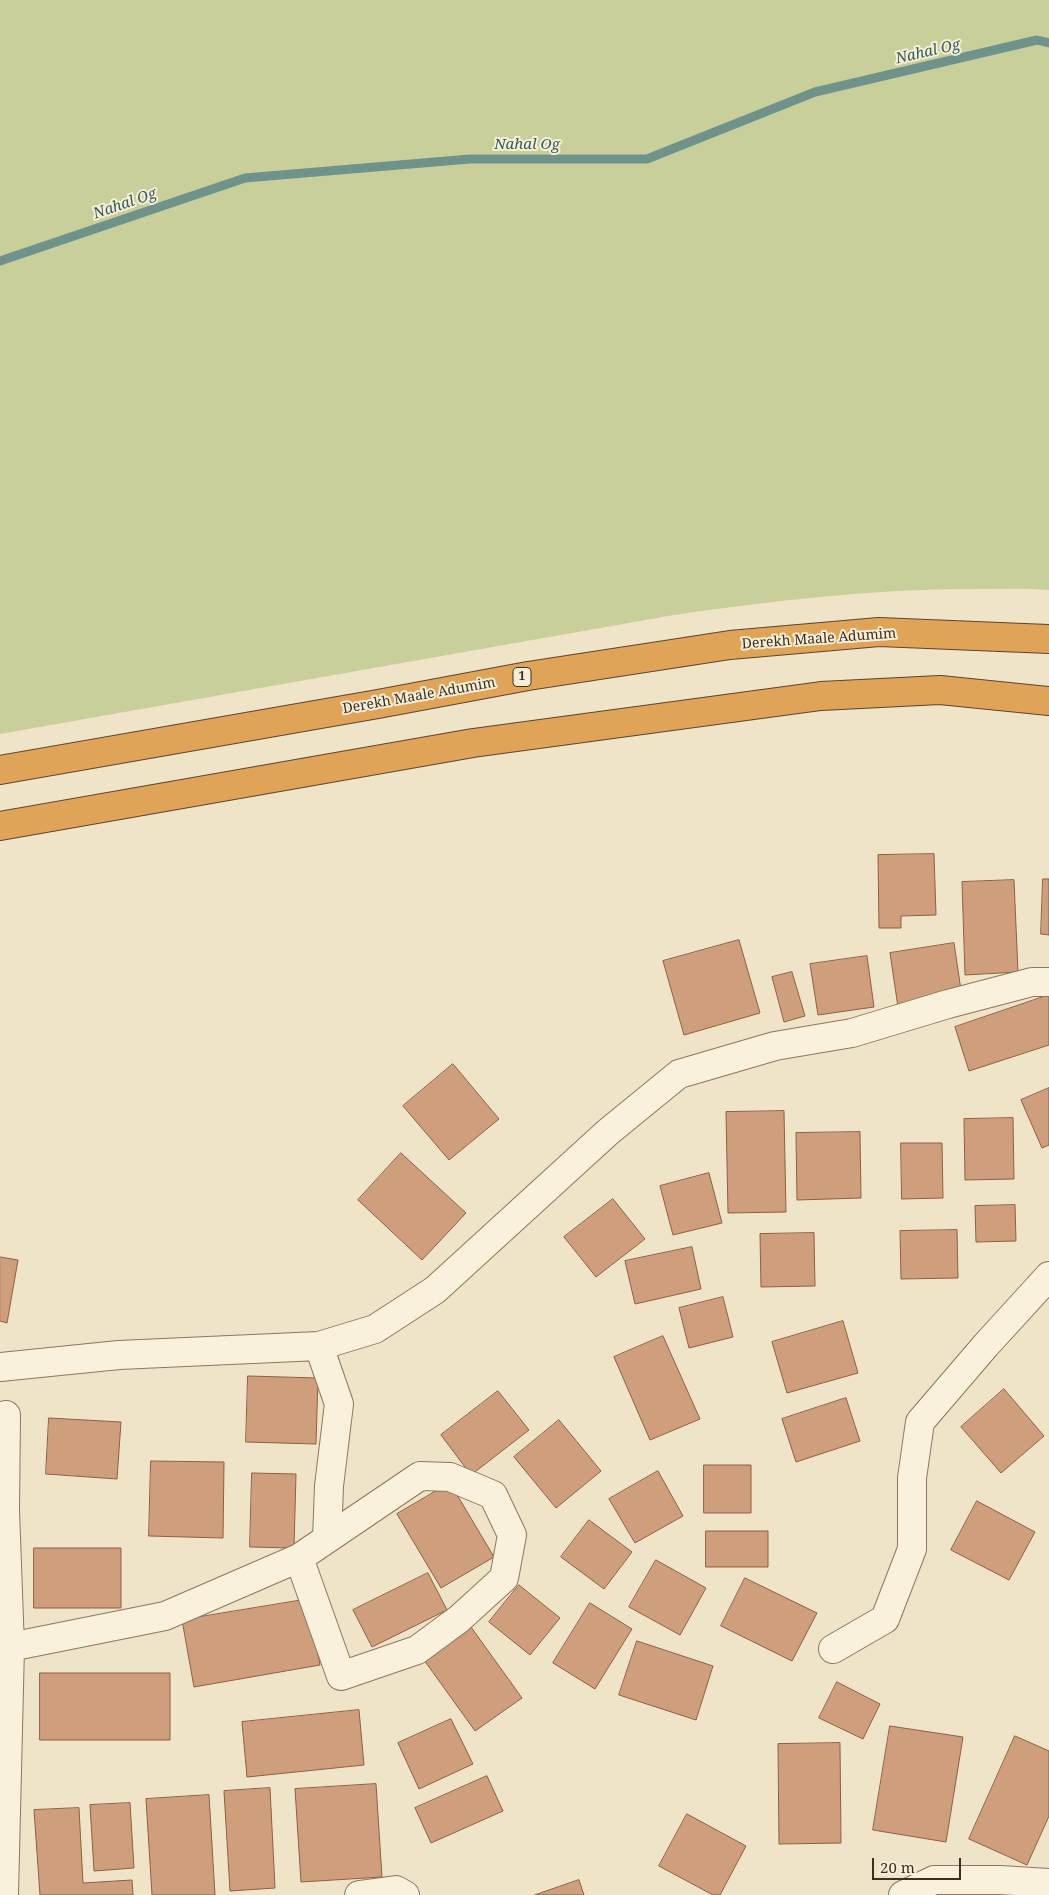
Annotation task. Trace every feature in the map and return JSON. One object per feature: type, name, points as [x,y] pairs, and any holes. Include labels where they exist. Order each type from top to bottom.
[{"type":"highway","name":"Derekh Maale Adumim","points":[[0,770],[528,676],[730,645],[879,632],[1049,639]]},
{"type":"highway","points":[[0,826],[473,743],[821,696],[940,690],[1049,701]]},
{"type":"street","points":[[0,1367],[118,1356],[319,1346],[375,1328],[435,1290],[608,1132],[679,1074],[775,1046],[852,1034],[948,1004],[1032,982],[1049,982]]},
{"type":"street","points":[[834,1649],[885,1619],[912,1549],[912,1478],[920,1422],[1049,1276]]},
{"type":"street","points":[[319,1346],[339,1404],[329,1486],[327,1539]]},
{"type":"street","points":[[4,1895],[10,1647],[5,1510],[6,1415]]},
{"type":"street","points":[[10,1647],[164,1616],[299,1558],[420,1476],[450,1477],[493,1495],[512,1535],[504,1578],[459,1619],[417,1650],[341,1676],[299,1558]]},
{"type":"street","points":[[902,1895],[934,1880],[1000,1880],[1049,1883]]},
{"type":"street","points":[[359,1895],[396,1890],[405,1895]]},
{"type":"green space","points":[[0,0],[1049,0],[1049,590],[898,591],[785,601],[674,615],[0,734]]},
{"type":"building","points":[[934,854],[936,915],[901,916],[901,928],[879,928],[878,855]]},
{"type":"building","points":[[1043,879],[1049,879],[1049,935],[1041,934]]},
{"type":"building","points":[[1014,880],[1018,972],[965,975],[962,882]]},
{"type":"building","points":[[739,940],[760,1013],[684,1035],[663,961]]},
{"type":"building","points":[[954,943],[962,997],[898,1007],[890,953]]},
{"type":"building","points":[[867,956],[874,1007],[818,1015],[810,964]]},
{"type":"building","points":[[792,972],[805,1016],[784,1022],[772,977]]},
{"type":"building","points":[[1049,995],[1049,1045],[969,1071],[955,1027]]},
{"type":"building","points":[[453,1064],[499,1119],[449,1160],[403,1106]]},
{"type":"building","points":[[1049,1088],[1049,1145],[1042,1148],[1021,1100]]},
{"type":"building","points":[[784,1111],[786,1212],[728,1213],[726,1112]]},
{"type":"building","points":[[1013,1118],[1014,1179],[965,1180],[964,1119]]},
{"type":"building","points":[[860,1132],[861,1198],[797,1200],[796,1133]]},
{"type":"building","points":[[901,1143],[942,1143],[943,1198],[902,1199]]},
{"type":"building","points":[[401,1153],[466,1213],[422,1260],[358,1200]]},
{"type":"building","points":[[709,1173],[722,1223],[673,1235],[660,1186]]},
{"type":"building","points":[[613,1199],[645,1239],[596,1277],[564,1237]]},
{"type":"building","points":[[1015,1205],[1016,1241],[976,1242],[975,1206]]},
{"type":"building","points":[[957,1230],[958,1278],[901,1279],[900,1231]]},
{"type":"building","points":[[814,1233],[815,1286],[761,1287],[760,1234]]},
{"type":"building","points":[[692,1247],[701,1289],[635,1304],[625,1261]]},
{"type":"building","points":[[0,1257],[18,1260],[7,1323],[0,1321]]},
{"type":"building","points":[[723,1297],[733,1337],[689,1348],[679,1308]]},
{"type":"building","points":[[843,1321],[858,1373],[787,1393],[772,1342]]},
{"type":"building","points":[[663,1336],[700,1419],[650,1440],[614,1357]]},
{"type":"building","points":[[248,1376],[318,1378],[316,1444],[246,1442]]},
{"type":"building","points":[[1004,1389],[1044,1436],[1001,1473],[961,1427]]},
{"type":"building","points":[[498,1391],[529,1430],[471,1475],[441,1435]]},
{"type":"building","points":[[846,1398],[860,1441],[796,1462],[782,1419]]},
{"type":"building","points":[[49,1418],[121,1422],[117,1479],[46,1474]]},
{"type":"building","points":[[559,1420],[601,1471],[556,1508],[514,1457]]},
{"type":"building","points":[[151,1461],[224,1462],[223,1538],[149,1536]]},
{"type":"building","points":[[704,1465],[751,1465],[751,1513],[704,1513]]},
{"type":"building","points":[[658,1471],[683,1516],[635,1543],[609,1499]]},
{"type":"building","points":[[252,1473],[296,1474],[294,1548],[250,1547]]},
{"type":"building","points":[[450,1483],[494,1557],[441,1588],[397,1514]]},
{"type":"building","points":[[977,1501],[1035,1532],[1009,1580],[951,1550]]},
{"type":"building","points":[[589,1520],[632,1552],[604,1589],[561,1557]]},
{"type":"building","points":[[706,1531],[768,1531],[768,1567],[706,1567]]},
{"type":"building","points":[[34,1548],[121,1548],[121,1608],[34,1608]]},
{"type":"building","points":[[656,1560],[706,1588],[680,1635],[629,1607]]},
{"type":"building","points":[[428,1573],[447,1610],[372,1647],[353,1610]]},
{"type":"building","points":[[745,1578],[817,1613],[792,1661],[721,1626]]},
{"type":"building","points":[[519,1585],[560,1618],[530,1655],[489,1622]]},
{"type":"building","points":[[309,1599],[320,1665],[194,1687],[182,1620]]},
{"type":"building","points":[[590,1603],[632,1629],[595,1689],[553,1663]]},
{"type":"building","points":[[471,1627],[522,1698],[475,1731],[424,1660]]},
{"type":"building","points":[[637,1641],[713,1666],[696,1720],[619,1695]]},
{"type":"building","points":[[40,1673],[170,1673],[170,1740],[40,1740]]},
{"type":"building","points":[[837,1682],[880,1704],[863,1739],[819,1718]]},
{"type":"building","points":[[359,1710],[364,1765],[247,1777],[242,1722]]},
{"type":"building","points":[[451,1719],[473,1764],[419,1789],[398,1743]]},
{"type":"building","points":[[890,1726],[963,1737],[946,1842],[873,1830]]},
{"type":"building","points":[[1015,1736],[1049,1751],[1049,1816],[1027,1865],[969,1839]]},
{"type":"building","points":[[840,1743],[841,1843],[779,1844],[778,1744]]},
{"type":"building","points":[[487,1776],[503,1811],[431,1843],[415,1808]]},
{"type":"building","points":[[376,1784],[382,1877],[301,1882],[295,1789]]},
{"type":"building","points":[[270,1788],[275,1888],[230,1891],[224,1791]]},
{"type":"building","points":[[209,1795],[215,1895],[152,1895],[146,1799]]},
{"type":"building","points":[[130,1803],[134,1868],[94,1871],[90,1805]]},
{"type":"building","points":[[79,1808],[83,1883],[132,1880],[133,1895],[40,1895],[34,1810]]},
{"type":"building","points":[[687,1814],[746,1846],[720,1895],[713,1895],[659,1866]]},
{"type":"building","points":[[579,1880],[584,1895],[535,1895]]},
{"type":"waterway","name":"Nahal Og","points":[[0,261],[245,178],[470,159],[647,159],[815,92],[1037,40],[1049,43]]}]
